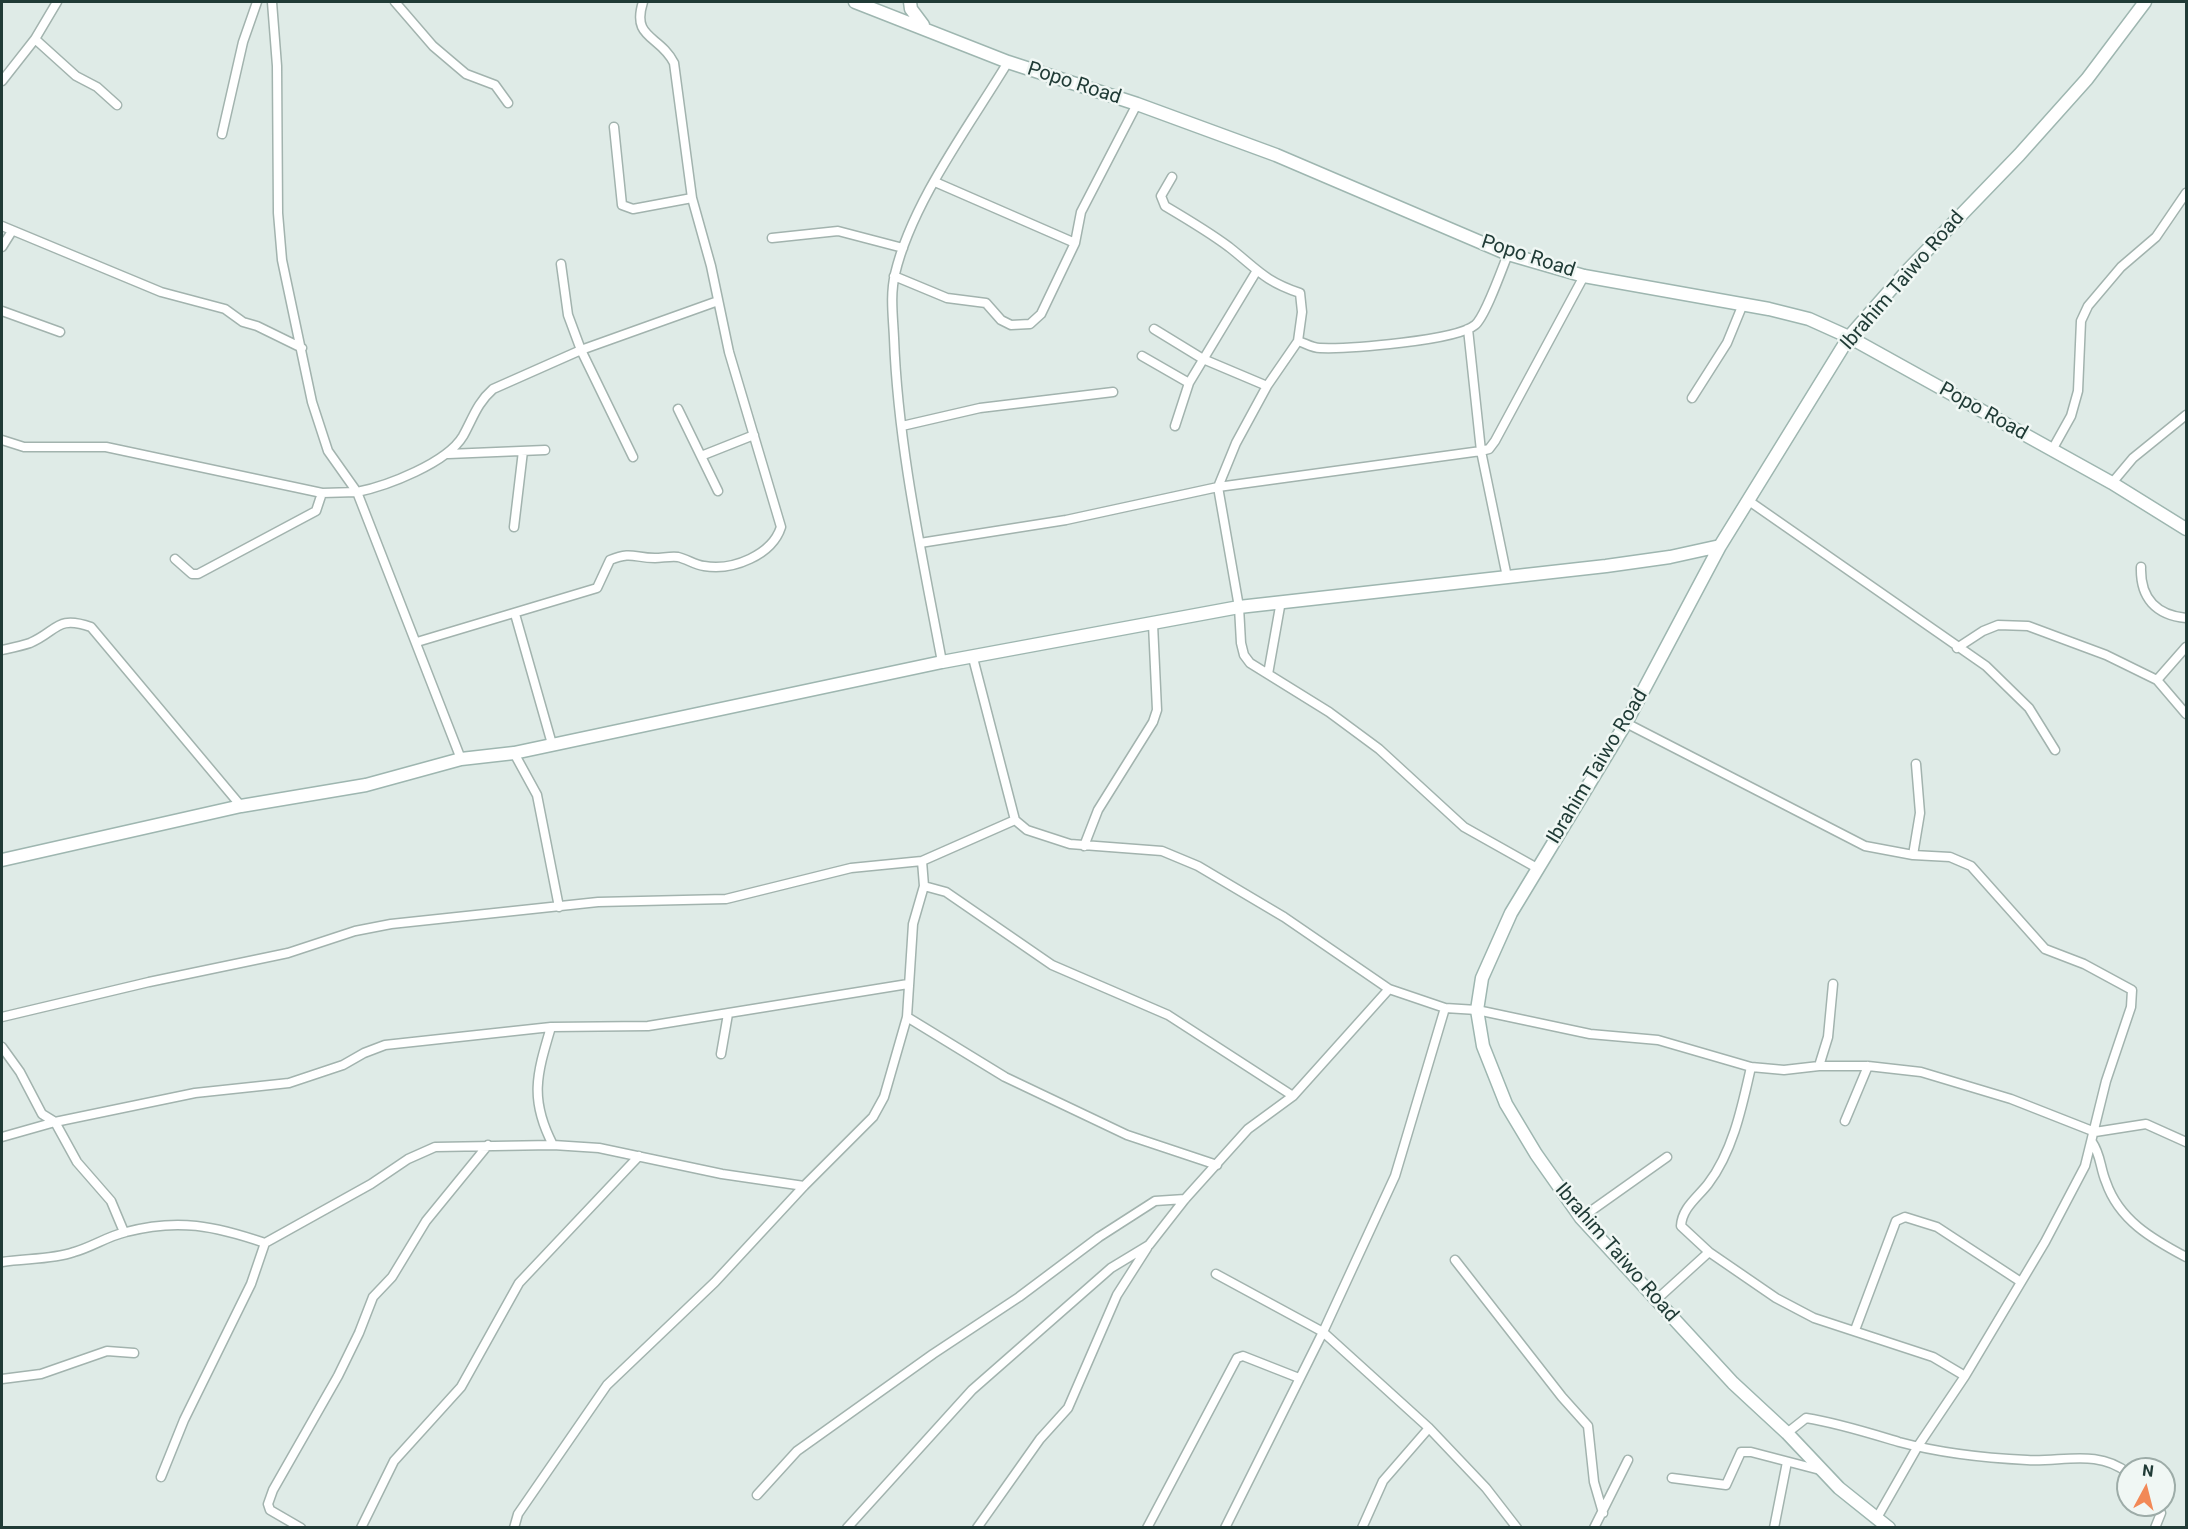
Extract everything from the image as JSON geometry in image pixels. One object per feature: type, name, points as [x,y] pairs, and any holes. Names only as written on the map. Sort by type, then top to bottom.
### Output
[{"type":"main road","name":"Popo Road","points":[[855,2],[924,26],[1008,62],[1137,104],[1276,155],[1508,254],[1584,276],[1743,304],[1809,319],[1849,337],[2112,483],[2187,529]]},
{"type":"main road","points":[[877,9],[890,2]]},
{"type":"main road","points":[[910,2],[911,9],[924,26]]},
{"type":"main road","name":"Ibrahim Taiwo Road","points":[[1889,1527],[1878,1516],[1839,1488],[1787,1433],[1733,1383],[1655,1301],[1581,1218],[1536,1154],[1506,1104],[1483,1046],[1477,1010],[1482,978],[1537,868],[1626,723],[1720,546],[1849,337],[1907,271],[2019,155],[2087,79],[2145,2]]},
{"type":"main road","points":[[2,860],[242,806],[366,785],[461,759],[514,753],[942,662],[1281,601],[1670,557],[1720,546]]},
{"type":"street","points":[[2,81],[35,39],[57,2]]},
{"type":"street","points":[[222,134],[243,42],[256,2]]},
{"type":"street","points":[[272,2],[277,66],[278,213],[282,260],[312,402],[328,451],[357,492],[461,759]]},
{"type":"street","points":[[395,2],[433,46],[466,74],[495,85],[508,103]]},
{"type":"street","points":[[417,642],[597,588],[610,560],[633,553],[651,558],[678,557],[704,566],[723,566],[743,561],[770,546],[781,527],[729,352],[692,198],[674,63],[668,51],[643,32],[639,22],[644,2]]},
{"type":"street","points":[[35,39],[76,76],[97,87],[117,105]]},
{"type":"street","points":[[942,662],[920,543],[902,426],[891,308],[894,276],[922,203],[1008,62]]},
{"type":"street","points":[[894,276],[947,298],[986,303],[1001,320],[1011,325],[1030,324],[1041,314],[1075,243],[1081,212],[1137,104]]},
{"type":"street","points":[[614,127],[622,205],[633,209],[692,198]]},
{"type":"street","points":[[1172,177],[1161,196],[1165,206],[1225,244],[1256,272],[1281,287],[1300,293],[1302,312],[1298,341],[1267,386],[1236,443],[1218,488],[1239,608],[1244,655],[1250,663],[1329,712],[1379,749],[1464,827],[1537,868]]},
{"type":"street","points":[[935,182],[1075,243]]},
{"type":"street","points":[[2052,450],[2071,416],[2078,391],[2081,321],[2088,306],[2121,267],[2156,237],[2187,193]]},
{"type":"street","points":[[2,226],[160,292],[225,309],[243,322],[257,326],[302,348]]},
{"type":"street","points":[[2,247],[12,231]]},
{"type":"street","points":[[772,237],[838,231],[903,248]]},
{"type":"street","points":[[1298,341],[1317,348],[1346,348],[1446,336],[1468,329],[1478,322],[1508,254]]},
{"type":"street","points":[[561,264],[568,315],[581,350],[633,457]]},
{"type":"street","points":[[1175,426],[1189,383],[1256,272]]},
{"type":"street","points":[[920,543],[1066,520],[1218,488],[1489,449],[1584,276]]},
{"type":"street","points":[[448,454],[463,436],[481,400],[493,389],[581,350],[718,301]]},
{"type":"street","points":[[1692,398],[1727,343],[1743,304]]},
{"type":"street","points":[[2,311],[60,332]]},
{"type":"street","points":[[1154,329],[1203,359],[1267,386]]},
{"type":"street","points":[[1468,329],[1481,451],[1507,576]]},
{"type":"street","points":[[1142,356],[1189,383]]},
{"type":"street","points":[[902,426],[980,408],[1113,392]]},
{"type":"street","points":[[678,409],[718,491]]},
{"type":"street","points":[[2112,483],[2133,458],[2187,415]]},
{"type":"street","points":[[701,456],[754,435]]},
{"type":"street","points":[[2,440],[24,447],[106,447],[322,493],[357,492],[378,488],[448,454],[545,450]]},
{"type":"street","points":[[514,526],[523,451]]},
{"type":"street","points":[[175,559],[192,574],[198,574],[316,511],[322,493]]},
{"type":"street","points":[[1749,501],[1986,666],[2030,708],[2055,750]]},
{"type":"street","points":[[2140,567],[2140,578],[2149,604],[2158,611],[2187,618]]},
{"type":"street","points":[[1268,674],[1281,601]]},
{"type":"street","points":[[515,614],[552,744]]},
{"type":"street","points":[[2,650],[30,643],[62,623],[74,621],[91,627],[242,806]]},
{"type":"street","points":[[1084,846],[1098,810],[1153,722],[1157,710],[1153,624]]},
{"type":"street","points":[[1957,648],[1983,631],[1998,625],[2028,626],[2106,655],[2157,680],[2187,714]]},
{"type":"street","points":[[2157,680],[2187,647]]},
{"type":"street","points":[[973,658],[1015,820],[1027,830],[1048,839],[1084,846],[1162,851],[1198,866],[1284,917],[1389,989],[1445,1008],[1477,1010],[1590,1034],[1658,1040],[1751,1067],[1784,1070],[1819,1066],[1868,1066],[1921,1072],[2011,1099],[2095,1132],[2146,1124],[2187,1142]]},
{"type":"street","points":[[1626,723],[1865,846],[1913,855],[1950,857],[1971,866],[2045,949],[2084,964],[2132,990],[2131,1007],[2106,1081],[2085,1166],[2021,1282],[1965,1376],[1918,1446],[1878,1516]]},
{"type":"street","points":[[514,753],[537,795],[559,907]]},
{"type":"street","points":[[1913,855],[1920,813],[1916,764]]},
{"type":"street","points":[[2,1017],[149,981],[288,953],[355,931],[391,924],[598,902],[726,899],[851,868],[922,861],[1015,820]]},
{"type":"street","points":[[514,1527],[518,1514],[608,1385],[715,1282],[804,1186],[873,1118],[884,1097],[907,1017],[913,924],[924,885],[922,861]]},
{"type":"street","points":[[924,885],[946,892],[1052,965],[1167,1015],[1293,1096]]},
{"type":"street","points":[[2,1137],[55,1122],[195,1093],[289,1083],[343,1065],[364,1053],[385,1045],[551,1027],[648,1026],[908,984]]},
{"type":"street","points":[[1819,1066],[1828,1037],[1833,984]]},
{"type":"street","points":[[977,1527],[1040,1439],[1068,1408],[1117,1295],[1149,1245],[1185,1199],[1248,1130],[1293,1096],[1389,989]]},
{"type":"street","points":[[1225,1527],[1323,1332],[1395,1176],[1445,1008]]},
{"type":"street","points":[[721,1054],[728,1014]]},
{"type":"street","points":[[907,1017],[1005,1077],[1127,1135],[1217,1165]]},
{"type":"street","points":[[551,1027],[536,1075],[536,1098],[543,1125],[553,1145]]},
{"type":"street","points":[[2,1047],[20,1072],[42,1114],[55,1122],[77,1162],[111,1201],[124,1232]]},
{"type":"street","points":[[1845,1121],[1868,1066]]},
{"type":"street","points":[[1751,1067],[1739,1120],[1725,1154],[1709,1183],[1682,1219],[1681,1226],[1709,1252],[1776,1298],[1814,1318],[1933,1357],[1965,1376]]},
{"type":"street","points":[[2092,1142],[2098,1151],[2105,1181],[2121,1210],[2145,1233],[2187,1257]]},
{"type":"street","points":[[301,1527],[270,1510],[268,1504],[273,1490],[338,1376],[373,1298],[392,1277],[426,1221],[488,1145]]},
{"type":"street","points":[[161,1477],[184,1420],[251,1284],[265,1243],[408,1160],[435,1148],[553,1145],[599,1148],[722,1174],[804,1186]]},
{"type":"street","points":[[361,1527],[394,1461],[461,1387],[519,1283],[639,1156]]},
{"type":"street","points":[[1581,1218],[1667,1157]]},
{"type":"street","points":[[757,1495],[797,1451],[933,1354],[1019,1297],[1099,1237],[1155,1201],[1185,1199]]},
{"type":"street","points":[[1855,1330],[1896,1221],[1905,1217],[1937,1227],[2021,1282]]},
{"type":"street","points":[[2,1262],[75,1252],[124,1232],[164,1225],[197,1224],[223,1229],[265,1243]]},
{"type":"street","points":[[847,1527],[854,1524],[972,1390],[1111,1268],[1149,1245]]},
{"type":"street","points":[[1655,1301],[1709,1252]]},
{"type":"street","points":[[1455,1260],[1562,1397],[1588,1426],[1594,1482],[1603,1513]]},
{"type":"street","points":[[1216,1274],[1323,1332],[1429,1428],[1486,1488],[1517,1527]]},
{"type":"street","points":[[2,1379],[41,1374],[107,1351],[134,1353]]},
{"type":"street","points":[[1147,1527],[1237,1358],[1243,1356],[1299,1378]]},
{"type":"street","points":[[1787,1433],[1806,1418],[1881,1434],[1918,1446],[2002,1459],[2045,1461],[2096,1457],[2116,1464]]},
{"type":"street","points":[[1362,1527],[1383,1481],[1429,1428]]},
{"type":"street","points":[[1672,1478],[1726,1485],[1738,1454],[1741,1452],[1751,1452],[1820,1470]]},
{"type":"street","points":[[1594,1527],[1628,1461]]},
{"type":"street","points":[[1773,1527],[1786,1462]]}]
